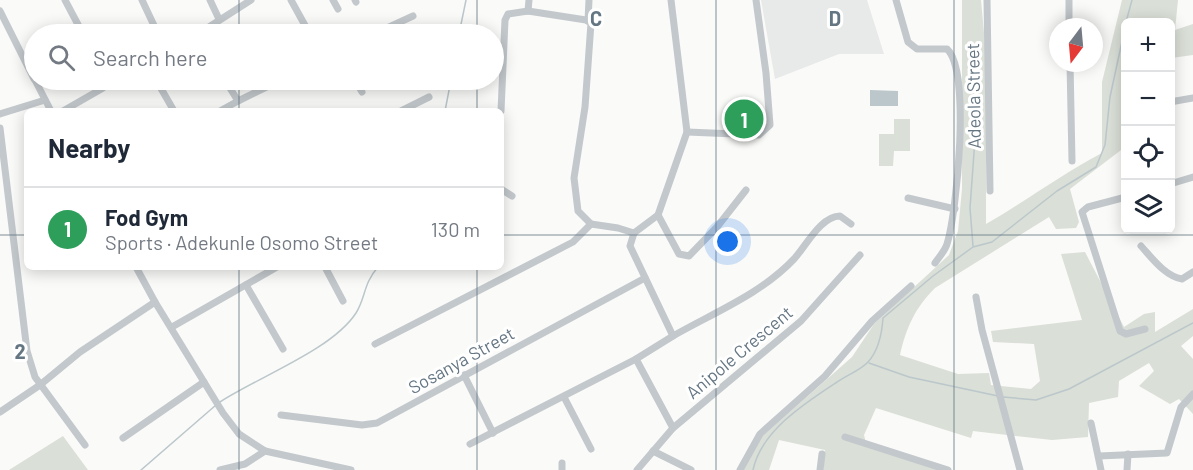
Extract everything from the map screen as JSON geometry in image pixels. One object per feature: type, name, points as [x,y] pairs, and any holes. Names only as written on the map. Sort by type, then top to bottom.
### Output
[{"type":"street","points":[[65,0],[78,24]]},
{"type":"street","points":[[142,0],[153,24]]},
{"type":"street","points":[[210,0],[219,19]]},
{"type":"street","points":[[212,24],[251,0]]},
{"type":"street","points":[[291,0],[304,24]]},
{"type":"street","points":[[333,0],[338,9]]},
{"type":"street","points":[[528,11],[529,0]]},
{"type":"street","points":[[589,0],[588,21],[591,23],[591,30],[585,107],[573,178],[578,211],[591,224],[634,233]]},
{"type":"street","points":[[671,0],[687,132],[657,215],[634,233],[630,246],[674,336]]},
{"type":"street","points":[[687,132],[759,135],[770,125],[766,73],[756,0]]},
{"type":"street","points":[[897,0],[908,42],[916,49],[947,49],[953,58],[960,109],[955,209],[947,247],[935,263]]},
{"type":"street","name":"Adeola Street","points":[[987,0],[990,191]]},
{"type":"street","points":[[1069,0],[1069,18]]},
{"type":"street","points":[[0,11],[24,58]]},
{"type":"street","points":[[504,43],[505,20],[508,14],[514,12],[528,11],[588,21]]},
{"type":"street","points":[[396,24],[413,16]]},
{"type":"street","points":[[1070,72],[1072,162]]},
{"type":"street","points":[[40,90],[49,108]]},
{"type":"street","points":[[68,108],[100,90]]},
{"type":"street","points":[[162,90],[172,108]]},
{"type":"street","points":[[231,90],[238,101]]},
{"type":"street","points":[[225,108],[261,90]]},
{"type":"street","points":[[501,108],[502,90]]},
{"type":"street","points":[[407,108],[429,97]]},
{"type":"street","points":[[1175,101],[1193,98]]},
{"type":"street","points":[[0,114],[45,100]]},
{"type":"street","points":[[0,128],[27,351],[34,377],[85,445]]},
{"type":"street","points":[[1175,182],[1193,177]]},
{"type":"street","points":[[657,215],[679,254],[689,256],[717,227],[746,190]]},
{"type":"street","points":[[504,191],[512,196]]},
{"type":"street","points":[[908,198],[955,209]]},
{"type":"street","points":[[1121,198],[1088,207],[1082,212],[1120,331],[1126,334],[1145,329]]},
{"type":"street","points":[[470,444],[636,359],[764,288],[794,260],[829,218],[840,216],[851,224]]},
{"type":"street","points":[[375,344],[573,242],[591,224]]},
{"type":"street","points":[[1141,246],[1158,265],[1175,277],[1182,279],[1193,272]]},
{"type":"street","name":"Anipole Crescent","points":[[637,470],[674,428],[801,321],[860,255]]},
{"type":"street","points":[[138,270],[155,302],[239,434],[265,451],[351,470]]},
{"type":"street","points":[[172,327],[272,270]]},
{"type":"street","points":[[327,270],[344,301]]},
{"type":"street","name":"Sosanya Street","points":[[281,415],[362,425],[377,423],[645,278]]},
{"type":"street","points":[[246,285],[283,349]]},
{"type":"street","points":[[740,470],[760,434],[825,376],[872,321],[911,286]]},
{"type":"street","points":[[976,297],[982,330],[1020,470]]},
{"type":"street","points":[[0,412],[40,385],[80,352],[155,302]]},
{"type":"street","points":[[636,359],[674,428]]},
{"type":"street","points":[[464,375],[494,433]]},
{"type":"street","points":[[123,438],[206,384]]},
{"type":"street","points":[[1099,456],[1167,453],[1181,406],[1193,394]]},
{"type":"street","points":[[564,397],[591,449]]},
{"type":"street","points":[[1091,423],[1101,470]]},
{"type":"street","points":[[845,437],[948,470]]},
{"type":"street","points":[[220,470],[245,464],[265,451]]},
{"type":"street","points":[[653,451],[691,470]]},
{"type":"street","points":[[820,470],[822,454]]},
{"type":"street","points":[[1127,470],[1128,454]]},
{"type":"shaded area","points":[[761,0],[867,0],[884,54],[839,54],[775,79]]},
{"type":"shaded area","points":[[962,0],[981,0],[986,55],[986,224],[1102,153],[1102,82],[1122,0],[1178,0],[1175,30],[1175,18],[1121,18],[1121,150],[1070,189],[1079,222],[1076,228],[1056,229],[1049,217],[935,288],[912,319],[900,355],[958,374],[989,373],[991,385],[1031,389],[1040,381],[1034,344],[993,342],[991,331],[1082,320],[1061,254],[1085,252],[1124,327],[1144,314],[1155,312],[1155,332],[1193,309],[1193,336],[1181,346],[1193,359],[1193,414],[1179,399],[1170,404],[1139,386],[1154,371],[1149,363],[1119,381],[1118,397],[1089,403],[1088,437],[1052,440],[973,431],[971,438],[876,408],[864,435],[867,447],[942,470],[823,470],[825,450],[779,440],[769,470],[743,470],[758,440],[852,357],[874,324],[949,255],[958,231],[962,189]]},
{"type":"shaded area","points":[[1193,24],[1193,55],[1175,57],[1175,30]]},
{"type":"shaded area","points":[[870,90],[898,91],[898,106],[870,106]]},
{"type":"shaded area","points":[[894,119],[910,119],[910,151],[894,151],[893,166],[879,166],[879,134],[894,134]]},
{"type":"shaded area","points":[[63,436],[88,470],[9,470]]},
{"type":"waterway","points":[[461,24],[466,0]]},
{"type":"waterway","points":[[1127,18],[1132,0]]},
{"type":"waterway","points":[[753,470],[765,443],[786,419],[868,362],[879,341],[883,318],[933,276],[973,247],[992,242],[1057,191],[1096,167],[1105,145],[1110,97],[1121,46]]},
{"type":"waterway","points":[[446,108],[449,90]]},
{"type":"waterway","points":[[973,246],[970,208],[975,139]]},
{"type":"waterway","points":[[220,402],[330,339],[356,313],[376,270]]},
{"type":"waterway","points":[[1003,397],[1036,400],[1069,389],[1193,323]]},
{"type":"waterway","points":[[869,363],[909,377],[998,396]]},
{"type":"waterway","points":[[141,470],[216,405]]},
{"type":"place","name":"Fod Gym","points":[[744,119]]}]
